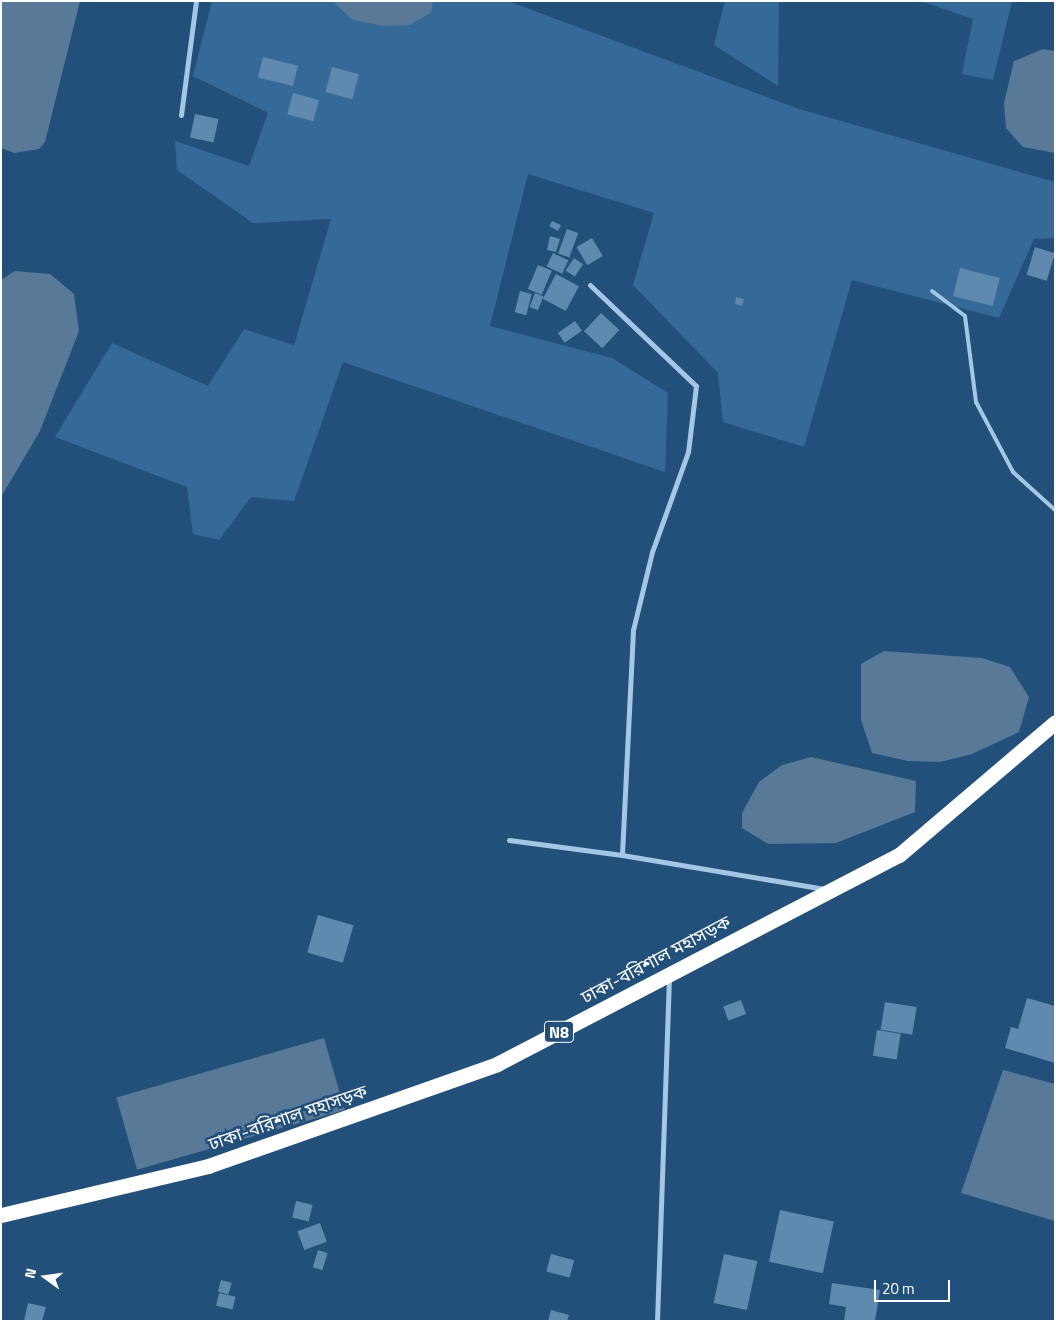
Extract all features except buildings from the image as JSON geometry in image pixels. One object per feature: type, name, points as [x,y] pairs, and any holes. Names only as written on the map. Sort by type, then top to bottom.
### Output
[{"type":"highway","name":"ঢাকা-বরিশাল মহাসড়ক","points":[[1,1214],[208,1166],[496,1064],[899,855],[1055,722]]},
{"type":"street","points":[[181,115],[196,1]]},
{"type":"street","points":[[590,285],[696,386],[688,452],[652,552],[633,630],[622,855]]},
{"type":"street","points":[[509,840],[622,855],[832,890],[841,884]]},
{"type":"street","points":[[657,1321],[669,974]]},
{"type":"lane","points":[[932,291],[965,316],[976,402],[1013,472],[1055,510]]},
{"type":"shaded area","points":[[2,1],[80,1],[45,142],[39,149],[14,153],[1,148]]},
{"type":"shaded area","points":[[212,1],[507,1],[799,109],[1055,182],[1055,238],[1034,239],[999,318],[852,280],[804,447],[723,422],[718,373],[633,285],[654,213],[528,174],[490,326],[612,358],[668,393],[665,472],[343,362],[294,501],[251,497],[219,540],[193,534],[187,487],[55,437],[112,343],[208,386],[244,329],[294,345],[331,219],[253,223],[177,170],[175,141],[249,166],[268,113],[193,76]]},
{"type":"shaded area","points":[[332,1],[433,1],[431,13],[409,25],[384,26],[353,20]]},
{"type":"shaded area","points":[[725,1],[779,1],[778,86],[714,45]]},
{"type":"shaded area","points":[[920,1],[1012,1],[993,80],[962,74],[973,19]]},
{"type":"shaded area","points":[[1043,49],[1055,51],[1055,153],[1023,147],[1006,128],[1004,103],[1014,61]]},
{"type":"shaded area","points":[[15,271],[50,274],[74,294],[79,331],[40,431],[1,497],[1,280]]},
{"type":"shaded area","points":[[884,651],[982,658],[1010,667],[1029,697],[1019,732],[972,754],[940,762],[908,761],[872,753],[861,720],[861,664]]},
{"type":"shaded area","points":[[811,757],[916,781],[915,812],[836,843],[768,844],[742,828],[742,813],[759,782],[782,765]]},
{"type":"shaded area","points":[[324,1038],[345,1110],[137,1170],[116,1098]]},
{"type":"shaded area","points":[[1003,1070],[1055,1084],[1055,1221],[961,1193]]}]
